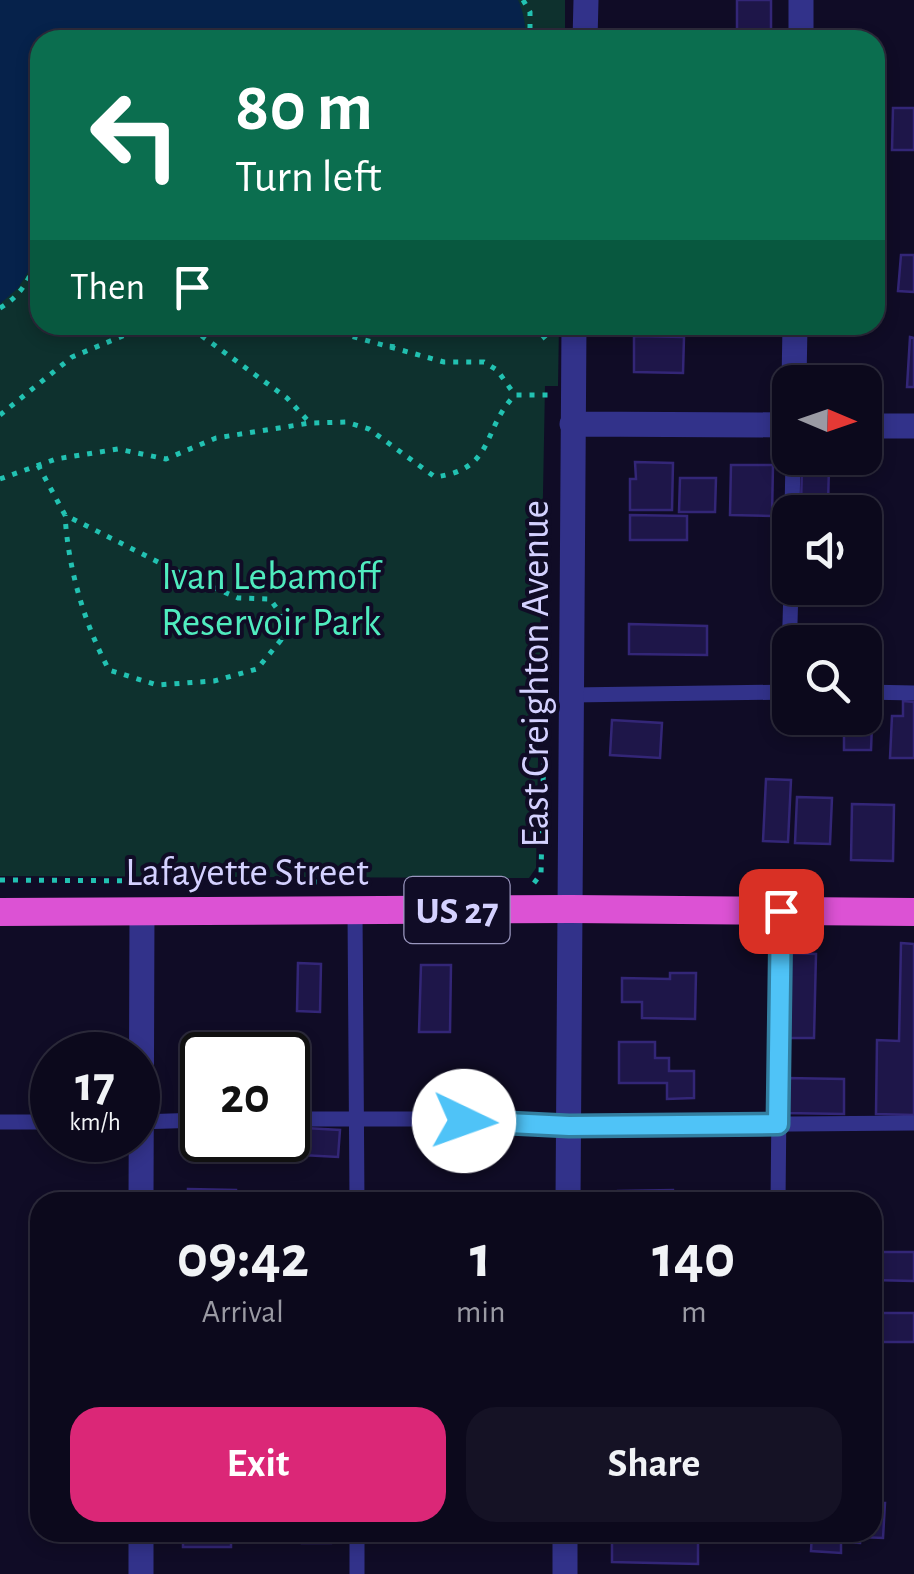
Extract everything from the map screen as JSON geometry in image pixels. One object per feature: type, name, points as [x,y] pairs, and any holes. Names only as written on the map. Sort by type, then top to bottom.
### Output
[{"type":"highway","name":"Lafayette Street","points":[[0,912],[914,912]]},
{"type":"street","points":[[585,30],[586,0]]},
{"type":"street","points":[[800,30],[801,0]]},
{"type":"street","name":"East Creighton Avenue","points":[[568,1192],[574,335]]},
{"type":"street","points":[[794,365],[795,335]]},
{"type":"street","points":[[572,424],[772,426]]},
{"type":"street","points":[[882,426],[914,426]]},
{"type":"street","points":[[140,1032],[142,912]]},
{"type":"street","points":[[140,1162],[141,1192]]},
{"type":"street","points":[[140,1574],[141,1542]]},
{"type":"street","points":[[565,1542],[565,1574]]},
{"type":"lane","points":[[572,695],[772,692]]},
{"type":"lane","points":[[882,692],[914,693]]},
{"type":"lane","points":[[356,911],[357,1192]]},
{"type":"lane","points":[[778,1192],[781,911]]},
{"type":"lane","points":[[310,1118],[569,1126],[914,1123]]},
{"type":"lane","points":[[0,1122],[30,1122]]},
{"type":"lane","points":[[357,1542],[357,1574]]},
{"type":"path","points":[[523,0],[530,12],[530,30]]},
{"type":"path","points":[[0,308],[21,291],[30,277]]},
{"type":"path","points":[[0,414],[72,357],[125,335]]},
{"type":"path","points":[[200,335],[288,398],[310,423]]},
{"type":"path","points":[[350,335],[444,362],[484,362],[496,370],[516,396]]},
{"type":"path","points":[[392,349],[393,335]]},
{"type":"path","points":[[0,478],[56,459],[118,450],[166,459],[216,438],[310,423],[346,422],[370,429],[434,477],[473,464],[488,446],[499,412],[516,396],[571,396]]},
{"type":"path","points":[[38,465],[65,515],[66,544],[90,635],[109,670],[157,685],[214,681],[256,670],[281,640],[280,614],[270,599],[238,598],[65,515]]},
{"type":"path","points":[[534,883],[541,874],[544,742]]},
{"type":"path","points":[[0,880],[335,882]]},
{"type":"green space","name":"Ivan Lebamoff Reservoir Park","points":[[0,0],[565,0],[565,30],[30,30],[30,335],[559,335],[558,386],[545,386],[536,868],[529,878],[0,876]]},
{"type":"water","points":[[0,0],[518,0],[524,30],[30,30],[30,265],[18,288],[0,304]]},
{"type":"building","points":[[737,0],[771,0],[771,30],[737,30]]},
{"type":"building","points":[[893,108],[914,108],[914,150],[892,150]]},
{"type":"building","points":[[901,255],[914,255],[914,292],[898,291]]},
{"type":"building","points":[[634,336],[684,337],[683,373],[634,372]]},
{"type":"building","points":[[910,337],[914,338],[914,387],[907,387]]},
{"type":"building","points":[[635,462],[673,463],[672,510],[630,510],[630,479],[636,479]]},
{"type":"building","points":[[731,465],[772,465],[772,516],[730,515]]},
{"type":"building","points":[[802,475],[829,475],[828,495],[801,495]]},
{"type":"building","points":[[680,478],[716,478],[715,512],[679,512]]},
{"type":"building","points":[[630,515],[687,516],[687,540],[630,540]]},
{"type":"building","points":[[629,624],[707,626],[707,655],[629,654]]},
{"type":"building","points":[[903,701],[914,702],[914,758],[890,758],[892,716],[903,716]]},
{"type":"building","points":[[612,720],[662,723],[660,758],[610,755]]},
{"type":"building","points":[[844,735],[872,735],[871,750],[844,750]]},
{"type":"building","points":[[766,779],[791,780],[788,842],[763,841]]},
{"type":"building","points":[[797,797],[832,798],[830,844],[795,843]]},
{"type":"building","points":[[852,804],[894,805],[893,861],[851,860]]},
{"type":"building","points":[[901,943],[914,944],[914,1115],[876,1114],[877,1040],[899,1041]]},
{"type":"building","points":[[788,953],[816,954],[814,1038],[786,1038]]},
{"type":"building","points":[[298,963],[321,964],[320,1012],[297,1011]]},
{"type":"building","points":[[421,965],[451,965],[450,1032],[419,1032]]},
{"type":"building","points":[[670,973],[696,973],[695,1019],[642,1018],[642,1002],[622,1002],[622,978],[670,979]]},
{"type":"building","points":[[619,1042],[655,1042],[655,1058],[669,1058],[669,1071],[694,1071],[694,1098],[667,1099],[667,1083],[619,1083]]},
{"type":"building","points":[[786,1078],[844,1079],[844,1114],[785,1113]]},
{"type":"building","points":[[310,1128],[340,1130],[338,1157],[310,1155]]},
{"type":"building","points":[[188,1189],[236,1190],[236,1192]]},
{"type":"building","points":[[673,1190],[673,1192],[618,1192]]},
{"type":"building","points":[[882,1252],[914,1252],[914,1281],[882,1280]]},
{"type":"building","points":[[882,1313],[914,1313],[914,1342],[882,1342]]},
{"type":"building","points":[[882,1503],[885,1503],[883,1538]]},
{"type":"building","points":[[183,1542],[231,1542],[231,1547],[183,1547]]},
{"type":"building","points":[[612,1542],[698,1542],[698,1564],[612,1562]]},
{"type":"building","points":[[811,1542],[841,1542],[841,1553],[811,1551]]},
{"type":"route","points":[[464,1121],[569,1126],[778,1124],[781,911]]}]
